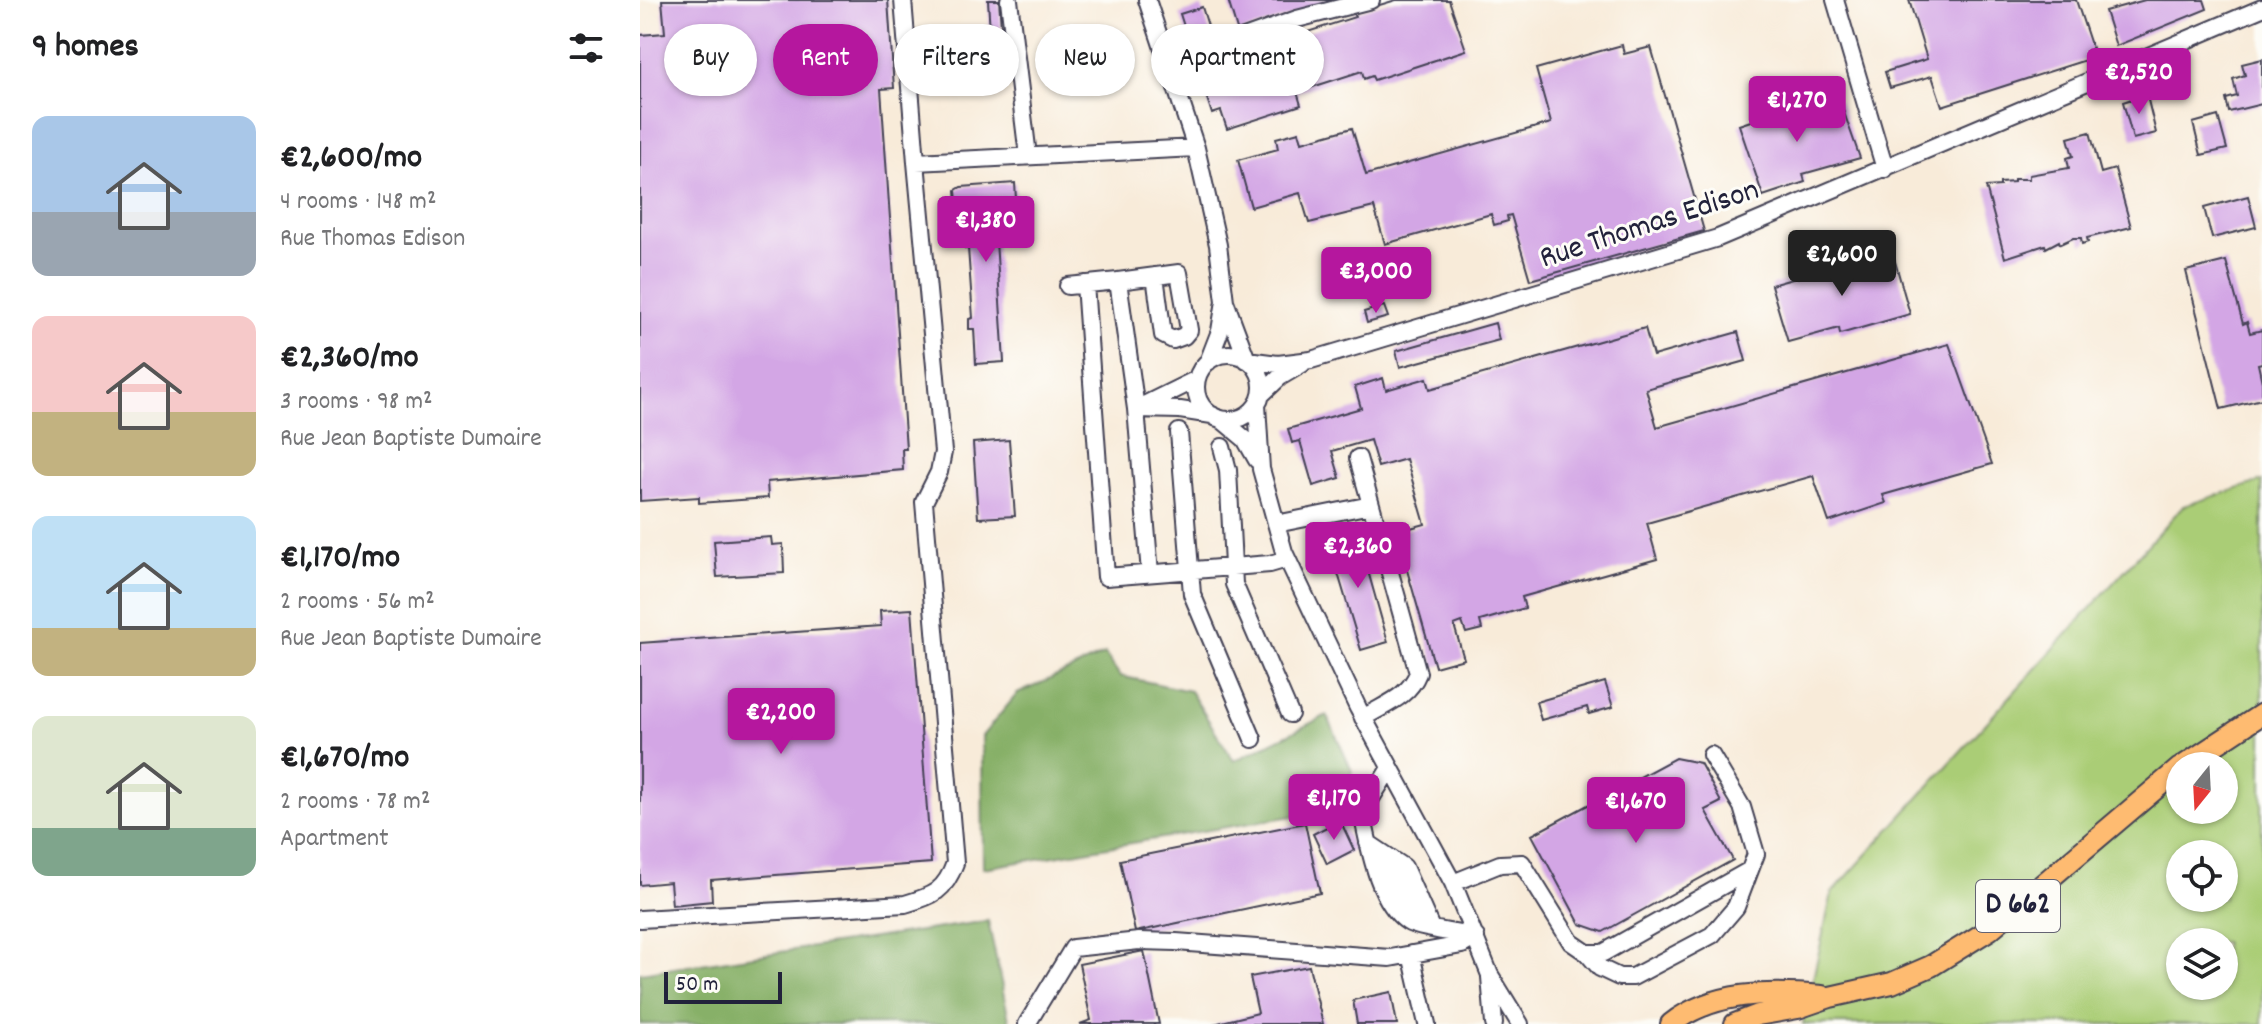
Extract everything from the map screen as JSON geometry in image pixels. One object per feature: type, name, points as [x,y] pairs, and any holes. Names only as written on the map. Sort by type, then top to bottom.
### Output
[{"type":"main road","name":"D 662","points":[[2205,752],[2262,714]]},
{"type":"main road","name":"D 662","points":[[1735,1024],[1758,1015],[1798,1008],[1830,997],[1892,983],[1960,950],[2020,905],[2166,781]]},
{"type":"main road","name":"D 662","points":[[1671,1024],[1693,1008],[1719,999],[1795,993],[1830,997]]},
{"type":"street","points":[[640,919],[905,904],[939,891],[949,881],[955,863],[924,502],[939,472],[943,452],[903,0]]},
{"type":"street","points":[[1009,0],[1028,156]]},
{"type":"street","points":[[1147,0],[1155,24]]},
{"type":"street","points":[[1283,24],[1371,0]]},
{"type":"street","points":[[1835,0],[1885,169]]},
{"type":"street","name":"Rue Thomas Edison","points":[[1247,360],[1278,364],[1311,360],[1718,238],[2262,8]]},
{"type":"street","points":[[1179,96],[1196,148],[1218,245],[1225,301],[1247,360],[1260,375],[1261,469]]},
{"type":"street","points":[[916,162],[1196,148]]},
{"type":"street","points":[[1155,276],[1076,285],[1106,577],[1270,564],[1287,559]]},
{"type":"street","points":[[1118,281],[1136,409],[1150,573]]},
{"type":"street","points":[[1136,409],[1197,379],[1208,362],[1220,331],[1225,301]]},
{"type":"street","points":[[1208,362],[1228,354],[1247,360]]},
{"type":"street","name":"Rue Thomas Edison","points":[[1259,400],[1280,377],[1311,360]]},
{"type":"street","points":[[1197,379],[1199,400],[1245,439],[1261,469],[1287,559],[1363,718],[1453,883],[1490,975],[1520,1024]]},
{"type":"street","points":[[1136,409],[1180,410],[1241,418],[1259,400]]},
{"type":"street","points":[[1179,432],[1192,594],[1253,739]]},
{"type":"street","points":[[1222,447],[1228,470],[1234,584],[1290,714]]},
{"type":"street","points":[[1358,458],[1418,673],[1412,687],[1401,697],[1363,718]]},
{"type":"street","points":[[1276,524],[1371,505]]},
{"type":"street","points":[[1453,883],[1500,864],[1522,863],[1571,942],[1587,953],[1600,968],[1619,977],[1633,977],[1712,935],[1736,907],[1756,854],[1742,807],[1711,755]]},
{"type":"street","points":[[1390,768],[1362,813],[1375,848],[1376,876],[1398,913],[1410,924],[1476,937]]},
{"type":"street","points":[[1375,848],[1404,867],[1425,927]]},
{"type":"street","points":[[1587,953],[1603,953],[1750,870]]},
{"type":"street","points":[[1027,1024],[1073,948],[1151,941],[1390,958],[1462,945],[1476,937]]},
{"type":"street","points":[[1411,954],[1427,1024]]},
{"type":"street","points":[[1490,975],[1494,1024]]},
{"type":"green space","points":[[2262,481],[2262,1024],[1803,1024],[1832,893],[2183,506]]},
{"type":"green space","points":[[1105,654],[1120,676],[1190,691],[1234,761],[1327,715],[1352,771],[1340,808],[983,868],[982,736],[1017,694]]},
{"type":"green space","points":[[988,921],[1010,1024],[640,1024],[640,973]]},
{"type":"building","points":[[662,0],[888,0],[894,88],[881,89],[906,449],[902,449],[903,470],[767,482],[768,498],[699,503],[699,497],[640,501],[640,35],[664,33],[664,96],[757,96],[757,24],[664,24]]},
{"type":"building","points":[[988,0],[999,0],[1001,24],[990,24]]},
{"type":"building","points":[[1228,0],[1341,0],[1266,24],[1235,24]]},
{"type":"building","points":[[1396,0],[1449,0],[1466,50],[1374,80],[1372,76],[1364,79],[1362,71],[1324,83],[1324,27],[1355,17],[1353,13]]},
{"type":"building","points":[[1909,0],[2076,0],[2095,57],[1942,106],[1932,76],[1890,88],[1885,72],[1927,59]]},
{"type":"building","points":[[2145,0],[2204,0],[2207,9],[2116,46],[2105,11]]},
{"type":"building","points":[[1202,7],[1207,24],[1183,24],[1180,14]]},
{"type":"building","points":[[1622,45],[1624,54],[1651,47],[1704,231],[1530,280],[1511,215],[1507,216],[1508,221],[1494,225],[1491,214],[1385,244],[1374,207],[1309,223],[1300,193],[1251,207],[1238,160],[1278,149],[1276,138],[1299,132],[1302,142],[1352,128],[1366,175],[1551,123],[1536,69]]},
{"type":"building","points":[[2262,59],[2262,104],[2229,112],[2226,99],[2237,96],[2233,79],[2245,75],[2242,64]]},
{"type":"building","points":[[2139,90],[2141,97],[2147,96],[2156,133],[2133,139],[2123,102],[2132,99],[2130,92]]},
{"type":"building","points":[[1206,96],[1298,96],[1301,105],[1227,129],[1221,111],[1212,114]]},
{"type":"building","points":[[1840,101],[1860,158],[1803,174],[1805,182],[1763,196],[1739,125],[1807,102],[1810,111]]},
{"type":"building","points":[[2218,116],[2227,149],[2201,155],[2193,123]]},
{"type":"building","points":[[2090,132],[2101,173],[2115,169],[2131,227],[2087,238],[2088,242],[2082,244],[2081,238],[2073,238],[2005,258],[1986,187],[2069,168],[2067,158],[2073,156],[2068,138]]},
{"type":"building","points":[[1015,183],[1016,199],[1023,198],[1023,209],[994,211],[1004,362],[976,364],[974,329],[969,329],[969,319],[973,318],[968,248],[965,249],[964,238],[968,238],[967,206],[957,202],[956,190]]},
{"type":"building","points":[[2248,196],[2256,227],[2212,238],[2204,208]]},
{"type":"building","points":[[1892,251],[1910,314],[1840,334],[1839,328],[1788,342],[1771,285]]},
{"type":"building","points":[[2226,261],[2243,324],[2247,322],[2250,333],[2262,330],[2262,363],[2258,364],[2262,399],[2221,409],[2186,271]]},
{"type":"building","points":[[1384,306],[1388,317],[1367,323],[1364,312]]},
{"type":"building","points":[[1495,323],[1499,340],[1400,367],[1396,351]]},
{"type":"building","points":[[1645,328],[1653,356],[1738,332],[1746,361],[1646,389],[1657,427],[1949,344],[1992,464],[1883,495],[1886,503],[1829,522],[1813,476],[1647,523],[1657,559],[1522,597],[1525,608],[1480,621],[1482,629],[1466,633],[1462,622],[1454,625],[1464,659],[1435,667],[1396,532],[1425,524],[1406,459],[1378,467],[1370,440],[1332,451],[1340,478],[1313,486],[1300,441],[1292,443],[1288,429],[1361,408],[1355,387],[1383,378],[1386,390],[1427,378],[1430,389]]},
{"type":"building","points":[[1009,440],[1015,516],[978,518],[973,443]]},
{"type":"building","points":[[1357,532],[1388,642],[1361,650],[1328,540]]},
{"type":"building","points":[[771,537],[772,545],[783,544],[784,573],[717,577],[714,541]]},
{"type":"building","points":[[912,609],[931,863],[711,880],[712,901],[672,905],[670,882],[640,885],[640,643],[881,626],[880,611]]},
{"type":"building","points":[[1605,682],[1613,707],[1589,714],[1587,707],[1541,720],[1536,702]]},
{"type":"building","points":[[1675,758],[1700,763],[1721,802],[1705,810],[1733,860],[1603,932],[1580,924],[1532,835]]},
{"type":"building","points":[[1340,820],[1354,850],[1327,864],[1313,834]]},
{"type":"building","points":[[1305,823],[1320,893],[1135,932],[1120,860]]},
{"type":"building","points":[[1144,951],[1159,1024],[1080,1024],[1091,1020],[1079,964]]},
{"type":"building","points":[[1309,966],[1323,1024],[1214,1024],[1258,1013],[1250,977]]},
{"type":"building","points":[[1391,992],[1397,1024],[1357,1024],[1353,1000]]}]
